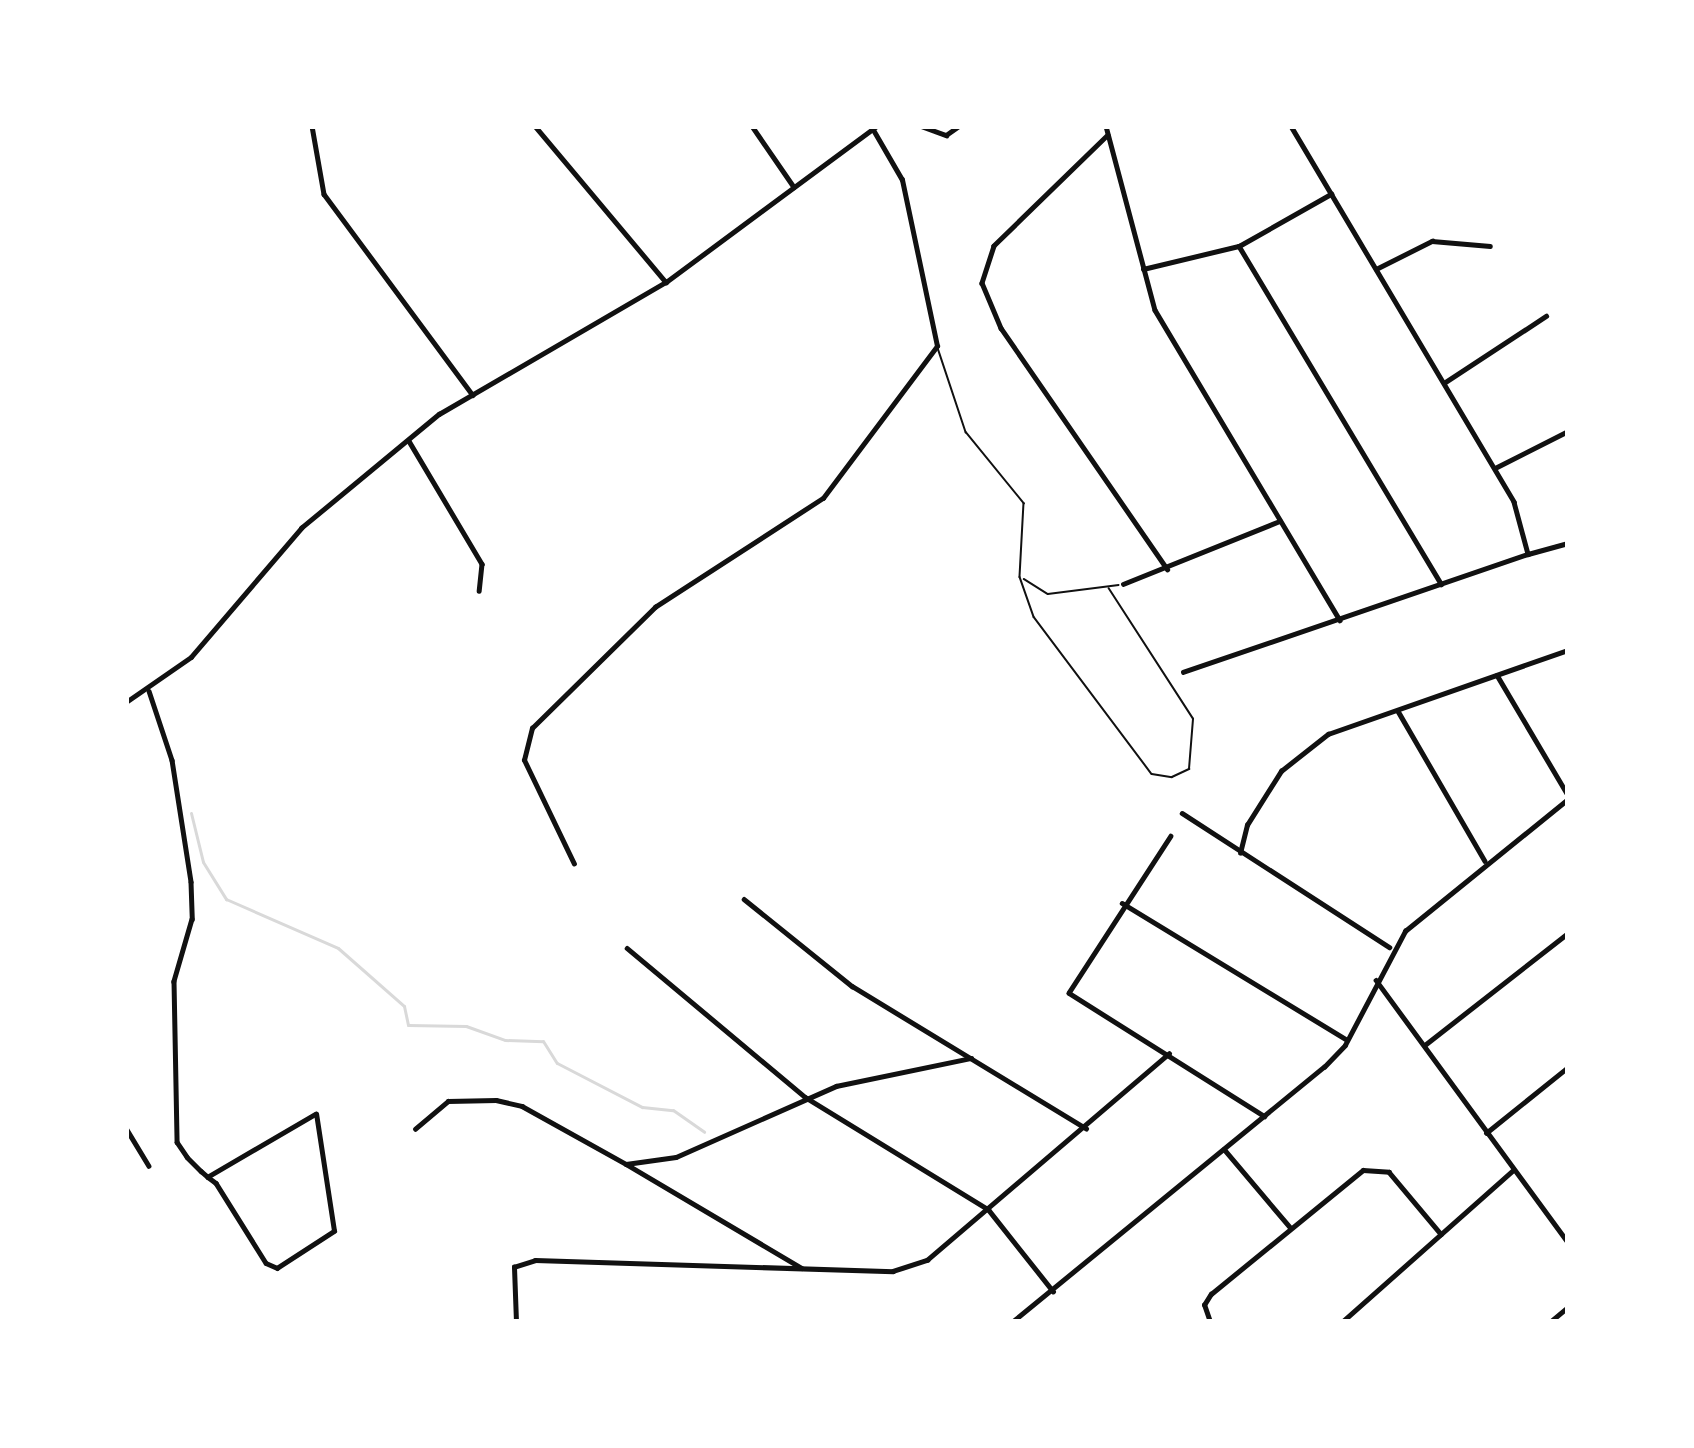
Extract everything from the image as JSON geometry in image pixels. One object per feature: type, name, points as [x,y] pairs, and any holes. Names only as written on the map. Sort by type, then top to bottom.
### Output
[{"type":"street","points":[[312,126],[325,194],[472,395]]},
{"type":"street","points":[[535,126],[666,282]]},
{"type":"street","points":[[752,126],[794,188]]},
{"type":"street","points":[[921,126],[946,135],[959,126]]},
{"type":"street","points":[[1106,126],[1140,269],[1155,310],[1340,620]]},
{"type":"street","points":[[1291,126],[1495,468],[1525,530],[1528,554]]},
{"type":"street","points":[[126,702],[149,691],[191,657],[301,528],[409,441],[472,395],[666,282],[874,128],[902,181],[937,346],[823,498],[655,607],[532,728],[524,760],[574,864]]},
{"type":"street","points":[[1108,135],[994,246],[982,283],[1001,328],[1167,569]]},
{"type":"street","points":[[1140,269],[1239,246],[1331,194]]},
{"type":"street","points":[[1376,269],[1432,241],[1490,246]]},
{"type":"street","points":[[1239,246],[1441,584]]},
{"type":"street","points":[[1444,383],[1546,316]]},
{"type":"street","points":[[1495,468],[1568,431]]},
{"type":"street","points":[[409,441],[482,564],[479,591]]},
{"type":"street","points":[[1123,584],[1280,521]]},
{"type":"street","points":[[1183,672],[1568,543]]},
{"type":"street","points":[[1240,854],[1262,798],[1304,750],[1568,650]]},
{"type":"street","points":[[1012,1322],[1264,1116],[1347,1040],[1390,948],[1568,797],[1497,675]]},
{"type":"street","points":[[149,691],[172,760],[191,882],[192,920],[175,981],[173,1114],[177,1142],[272,1265],[334,1231],[316,1114],[208,1177]]},
{"type":"street","points":[[1398,711],[1486,863]]},
{"type":"street","points":[[1182,813],[1390,948]]},
{"type":"street","points":[[1171,836],[1122,903],[1069,993],[1264,1116]]},
{"type":"street","points":[[744,899],[852,986],[1086,1128]]},
{"type":"street","points":[[1122,903],[1347,1040]]},
{"type":"street","points":[[1426,1045],[1568,933]]},
{"type":"street","points":[[627,948],[805,1097],[988,1209],[1053,1291]]},
{"type":"street","points":[[1376,980],[1568,1242]]},
{"type":"street","points":[[516,1322],[516,1266],[535,1260],[802,1269],[910,1266],[988,1209],[1169,1053]]},
{"type":"street","points":[[626,1164],[676,1157],[805,1097],[971,1058]]},
{"type":"street","points":[[1486,1133],[1568,1067]]},
{"type":"street","points":[[415,1129],[448,1100],[496,1100],[522,1106],[802,1269]]},
{"type":"street","points":[[126,1128],[149,1166]]},
{"type":"street","points":[[1224,1149],[1291,1229]]},
{"type":"street","points":[[1210,1322],[1205,1312],[1210,1294],[1370,1169],[1389,1172],[1441,1234]]},
{"type":"street","points":[[1342,1322],[1513,1170]]},
{"type":"street","points":[[1550,1322],[1568,1306]]},
{"type":"lane","points":[[937,346],[957,416],[1024,503],[1020,577],[1034,617],[1152,774],[1172,777],[1189,769],[1193,719],[1109,589]]},
{"type":"lane","points":[[1020,577],[1048,594],[1123,584]]},
{"type":"waterway","points":[[191,813],[203,862],[226,899],[338,948],[404,1006],[408,1025],[466,1026],[505,1040],[543,1041],[557,1063],[642,1107],[673,1110],[704,1132]]}]
